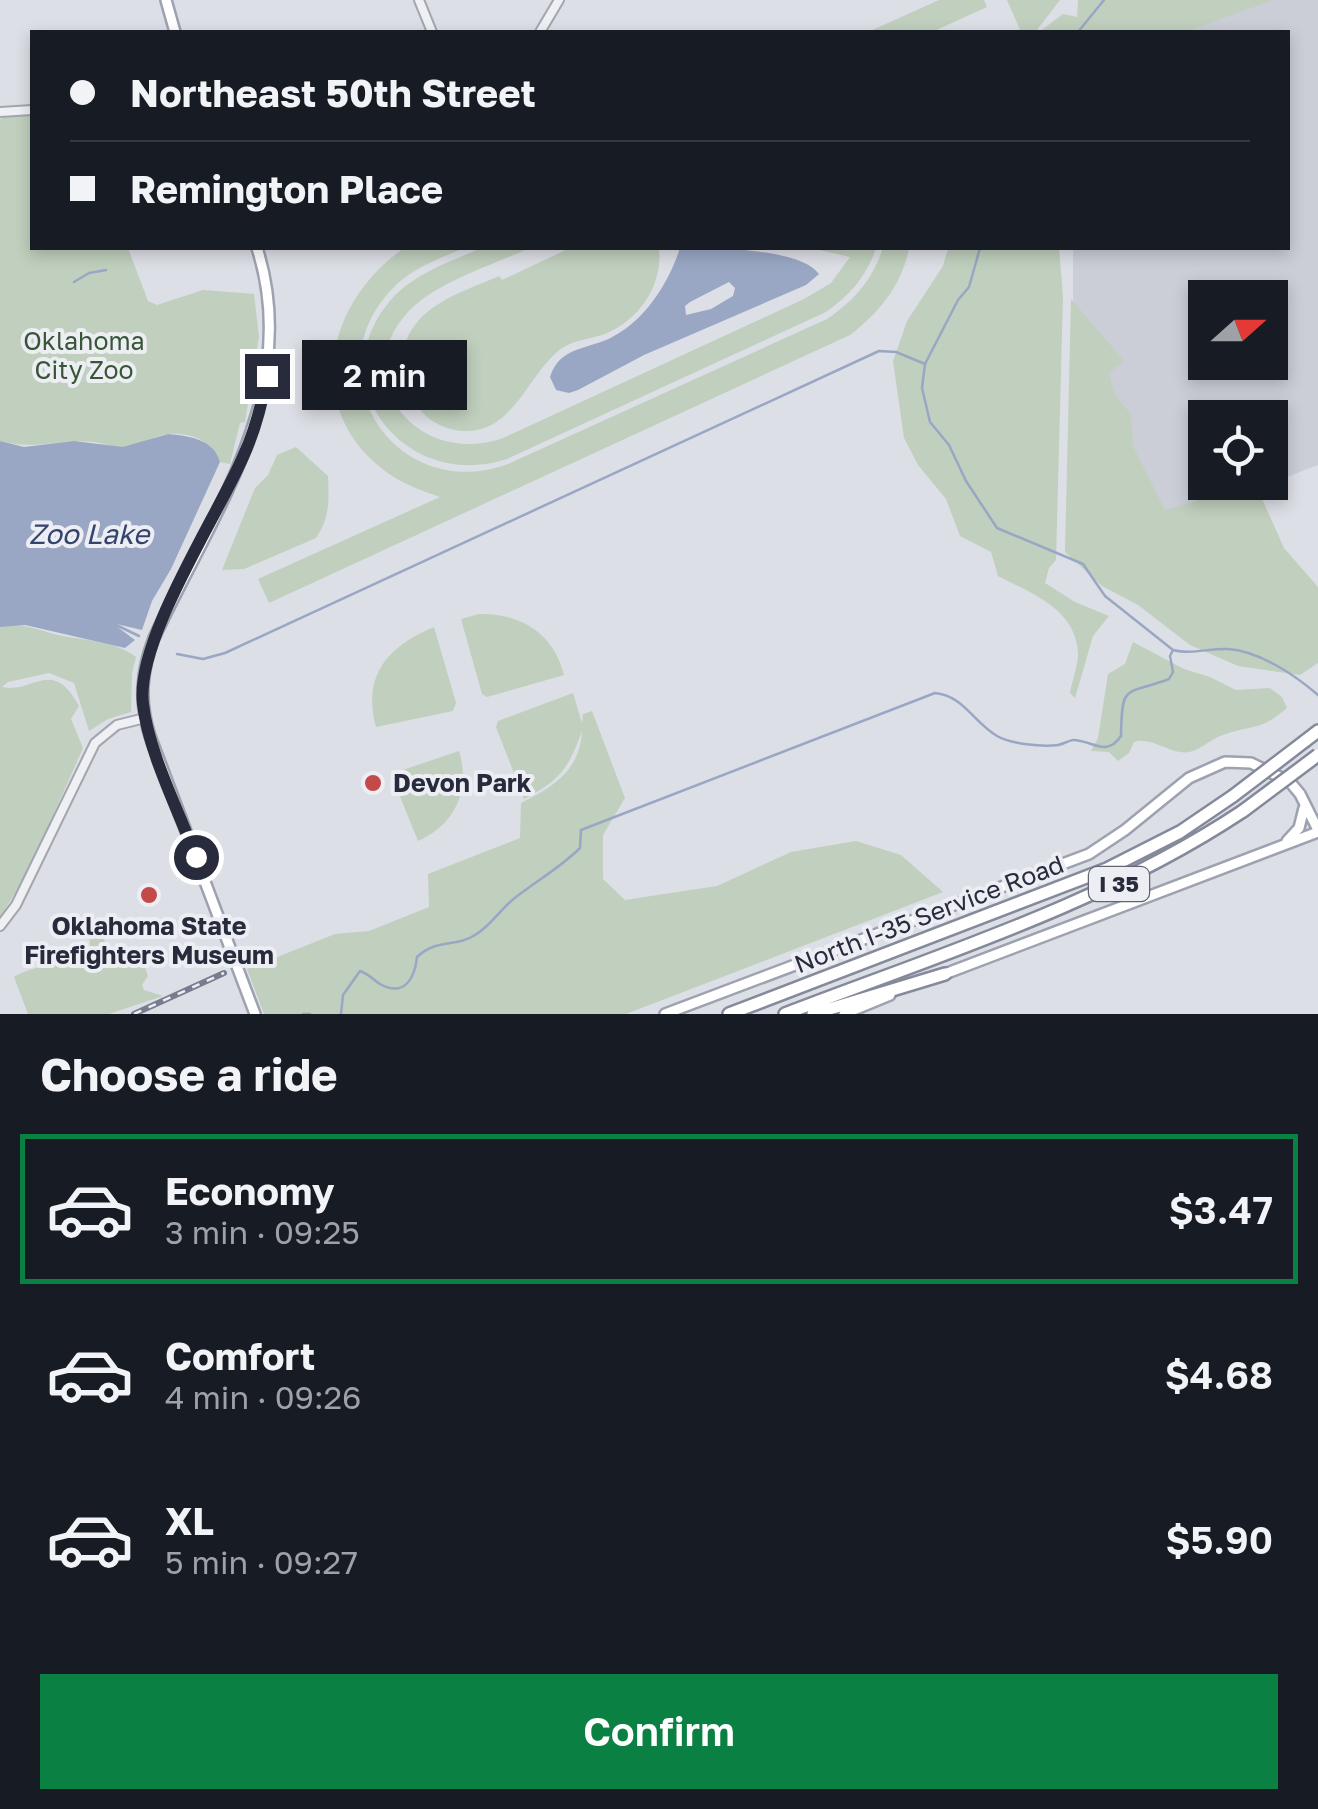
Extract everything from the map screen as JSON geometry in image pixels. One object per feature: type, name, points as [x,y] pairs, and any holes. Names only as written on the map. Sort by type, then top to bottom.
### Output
[{"type":"highway","name":"I 35","points":[[728,1014],[1107,869],[1169,838],[1233,796],[1318,731]]},
{"type":"highway","name":"I 35","points":[[785,1014],[1104,891],[1162,862],[1243,810],[1318,754]]},
{"type":"highway","points":[[814,1014],[944,974]]},
{"type":"main road","points":[[166,0],[174,30]]},
{"type":"main road","points":[[256,1014],[145,718],[143,676],[154,638],[242,460],[261,406],[270,328],[268,294],[257,250]]},
{"type":"main road","name":"North I-35 Service Road","points":[[665,1014],[1089,854],[1189,778],[1219,763],[1261,767],[1290,782],[1318,831]]},
{"type":"main road","points":[[1275,848],[1296,832],[1304,805]]},
{"type":"main road","points":[[844,1014],[1318,831]]},
{"type":"street","points":[[419,0],[431,30]]},
{"type":"street","points":[[541,30],[559,0]]},
{"type":"street","points":[[0,112],[30,110]]},
{"type":"street","points":[[0,926],[16,905],[95,743],[117,725],[145,718]]},
{"type":"shaded area","points":[[1208,0],[1318,0],[1318,465],[1288,477],[1288,400],[1188,400],[1188,500],[1227,500],[1102,548],[1073,451],[1073,250],[1290,250],[1290,30],[1111,30]]},
{"type":"green space","points":[[939,0],[984,0],[987,7],[936,30],[872,30]]},
{"type":"green space","points":[[1007,0],[1060,0],[1037,30],[1020,30]]},
{"type":"green space","points":[[1078,0],[1273,0],[1190,30],[1042,30],[1063,14],[1077,17]]},
{"type":"green space","name":"Oklahoma City Zoo","points":[[12,113],[30,116],[30,250],[129,250],[148,301],[157,305],[203,290],[254,294],[259,337],[245,422],[240,423],[230,464],[220,462],[213,449],[200,440],[177,434],[124,447],[81,441],[26,445],[0,441],[0,119]]},
{"type":"green space","points":[[402,250],[460,250],[396,285],[371,319],[360,355],[363,390],[376,422],[399,448],[430,466],[467,472],[508,464],[827,319],[861,288],[882,250],[909,250],[888,297],[850,335],[269,603],[258,579],[440,497],[397,479],[367,455],[346,426],[335,396],[333,364],[340,331],[354,301],[376,272]]},
{"type":"green space","points":[[477,250],[525,250],[433,292],[408,312],[391,338],[385,364],[388,389],[400,411],[419,429],[444,440],[472,444],[503,438],[804,299],[831,283],[850,257],[820,250],[875,250],[857,284],[826,312],[507,459],[470,465],[436,460],[407,446],[384,424],[369,397],[364,366],[370,334],[398,292],[432,270]]},
{"type":"green space","points":[[566,250],[659,250],[653,287],[630,318],[607,333],[557,352],[509,412],[497,421],[469,431],[449,429],[418,408],[408,392],[403,355],[408,337],[419,320],[436,306],[499,276],[502,280]]},
{"type":"green space","points":[[947,250],[1059,250],[1063,296],[1056,560],[1045,583],[1075,602],[1109,616],[1093,636],[1075,698],[1070,693],[1078,654],[1070,625],[1050,604],[998,576],[991,552],[960,536],[946,499],[918,465],[904,438],[893,361],[907,321],[943,266]]},
{"type":"green space","points":[[1071,299],[1124,361],[1109,373],[1114,393],[1131,415],[1133,446],[1165,510],[1198,500],[1263,500],[1284,548],[1318,587],[1318,663],[1300,675],[1238,666],[1190,645],[1138,605],[1102,586],[1065,552]]},
{"type":"green space","points":[[296,447],[328,476],[328,508],[321,531],[316,538],[244,569],[222,570],[255,488],[268,475],[277,455]]},
{"type":"green space","points":[[479,614],[508,617],[533,628],[552,648],[564,675],[487,697],[482,694],[461,619]]},
{"type":"green space","points":[[11,625],[109,644],[136,657],[131,712],[108,719],[89,731],[74,683],[49,673],[8,682],[2,687],[42,680],[60,683],[79,706],[71,719],[83,748],[27,874],[0,917],[0,627]]},
{"type":"green space","points":[[434,627],[456,703],[453,711],[376,727],[373,692],[382,665],[404,643]]},
{"type":"green space","points":[[1133,642],[1236,690],[1270,688],[1282,697],[1287,708],[1262,724],[1223,735],[1192,751],[1180,752],[1140,741],[1134,742],[1129,753],[1118,761],[1109,752],[1091,751],[1098,738],[1108,674],[1125,664]]},
{"type":"green space","points":[[573,693],[582,723],[583,714],[592,711],[625,798],[603,835],[603,879],[625,900],[717,886],[791,852],[856,841],[901,855],[943,892],[626,1014],[264,1014],[247,969],[335,934],[369,931],[429,907],[428,874],[520,838],[521,803],[563,776],[576,757],[582,731],[562,771],[524,799],[496,727],[498,721]]},
{"type":"green space","points":[[459,751],[463,779],[457,805],[442,826],[418,841],[391,774]]},
{"type":"green space","points":[[96,918],[111,953],[124,963],[145,967],[148,976],[142,985],[144,990],[163,996],[109,1014],[28,1014],[14,977],[90,949],[89,919]]},
{"type":"water","points":[[679,250],[776,254],[809,265],[819,274],[806,285],[644,355],[578,390],[556,390],[550,377],[561,359],[626,329],[663,286]],"holes":[[[729,282],[735,288],[733,296],[711,309],[686,315],[685,306],[690,302]]]},
{"type":"water","name":"Zoo Lake","points":[[168,434],[206,444],[220,462],[171,569],[152,601],[142,630],[112,623],[135,640],[125,648],[25,625],[0,627],[0,441],[24,447],[74,441],[123,447]]},
{"type":"waterway","points":[[1080,30],[1104,0]]},
{"type":"waterway","points":[[979,250],[969,287],[958,300],[925,364],[922,388],[930,422],[949,445],[966,481],[997,528],[1083,564],[1105,596],[1173,650],[1228,649],[1252,654],[1288,672],[1318,695]]},
{"type":"waterway","points":[[74,282],[89,273],[106,270]]},
{"type":"waterway","points":[[177,654],[203,659],[225,653],[879,351],[896,352],[925,364]]},
{"type":"waterway","points":[[112,623],[139,636]]},
{"type":"waterway","points":[[341,1014],[343,995],[360,971],[389,988],[402,987],[424,951],[475,935],[511,901],[573,855],[580,848],[581,830],[935,693],[954,699],[989,730],[1010,741],[1051,746],[1073,740],[1110,746],[1121,736],[1125,698],[1135,690],[1169,679],[1173,672],[1173,650]]},
{"type":"waterway","points":[[303,1014],[310,1014]]},
{"type":"railway","points":[[134,1014],[224,973]]},
{"type":"place","name":"Devon Park","points":[[373,783]]},
{"type":"place","name":"Oklahoma State Firefighters Museum","points":[[149,895]]},
{"type":"route","points":[[196,857],[147,725],[143,676],[154,638],[249,444],[267,376]]}]
